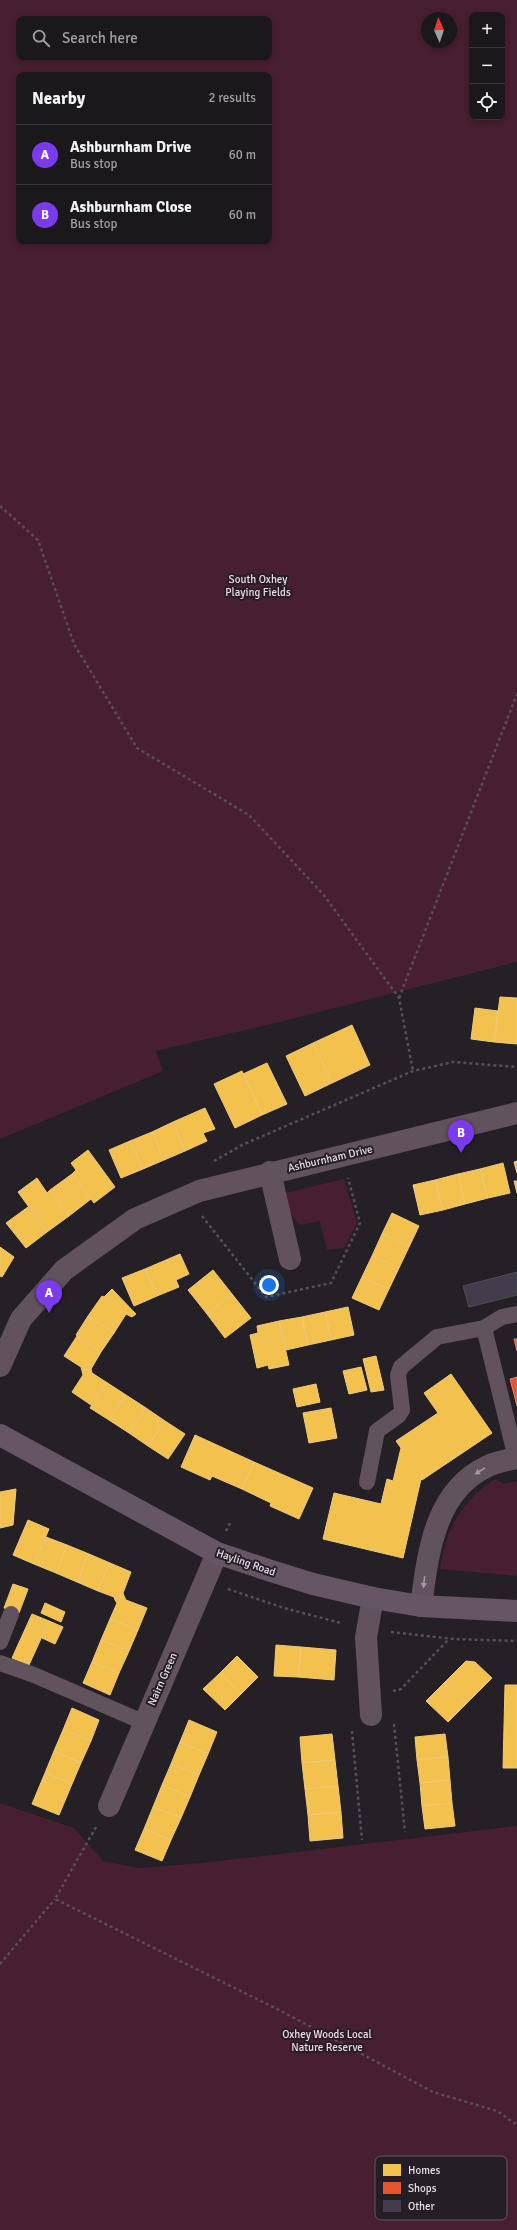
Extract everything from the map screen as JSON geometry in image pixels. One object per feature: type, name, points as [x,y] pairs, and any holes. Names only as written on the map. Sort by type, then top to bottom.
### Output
[{"type":"street","name":"Ashburnham Drive","points":[[0,1366],[21,1319],[71,1265],[135,1219],[167,1203],[199,1191],[270,1172],[517,1113]]},
{"type":"street","points":[[270,1172],[290,1259]]},
{"type":"street","name":"Hayling Road","points":[[0,1435],[216,1553],[313,1584],[373,1598],[421,1606],[517,1610]]},
{"type":"street","points":[[421,1606],[425,1572],[435,1529],[445,1505],[457,1488],[472,1476],[488,1466],[516,1458]]},
{"type":"street","name":"Nairn Green","points":[[109,1806],[142,1722],[216,1553]]},
{"type":"street","points":[[370,1715],[366,1637],[373,1598]]},
{"type":"lane","points":[[368,1482],[377,1431],[402,1410],[398,1374],[401,1366],[437,1337],[484,1328],[502,1318],[517,1314]]},
{"type":"lane","points":[[484,1328],[516,1458]]},
{"type":"lane","points":[[0,1642],[10,1614]]},
{"type":"lane","points":[[0,1663],[34,1675],[142,1722]]},
{"type":"path","points":[[0,506],[38,540],[74,644],[137,748],[249,815],[323,894],[398,998],[413,1071]]},
{"type":"path","points":[[398,998],[517,694]]},
{"type":"path","points":[[211,1162],[242,1146],[413,1071],[454,1062],[517,1067]]},
{"type":"path","points":[[205,1579],[284,1608],[341,1623]]},
{"type":"path","points":[[387,1632],[449,1639],[517,1641]]},
{"type":"path","points":[[391,1691],[401,1689],[449,1639]]},
{"type":"path","points":[[0,1964],[55,1899],[109,1806]]},
{"type":"path","points":[[55,1899],[283,2012],[433,2092],[497,2112],[517,2125]]},
{"type":"green space","name":"South Oxhey Playing Fields","points":[[0,0],[517,0],[517,962],[271,1024],[156,1051],[163,1071],[0,1139]]},
{"type":"green space","points":[[344,1179],[357,1223],[344,1248],[327,1250],[320,1221],[300,1225],[290,1210],[285,1193]]},
{"type":"green space","points":[[495,1479],[504,1484],[517,1481],[517,1576],[440,1569],[446,1541],[457,1518],[472,1497]]},
{"type":"green space","name":"Oxhey Woods Local Nature Reserve","points":[[0,1803],[74,1828],[103,1861],[139,1868],[202,1863],[517,1826],[517,2230],[0,2230]]},
{"type":"building: Homes","points":[[500,997],[517,998],[517,1044],[494,1042]]},
{"type":"building: Homes","points":[[475,1008],[498,1011],[494,1042],[471,1039]]},
{"type":"building: Homes","points":[[352,1025],[370,1065],[332,1083],[313,1043]]},
{"type":"building: Homes","points":[[313,1043],[332,1083],[305,1096],[286,1056]]},
{"type":"building: Homes","points":[[267,1063],[287,1104],[262,1115],[243,1074]]},
{"type":"building: Homes","points":[[242,1071],[262,1115],[235,1128],[214,1084]]},
{"type":"building: Homes","points":[[205,1108],[215,1129],[203,1133],[207,1141],[185,1151],[173,1122]]},
{"type":"building: Homes","points":[[173,1122],[185,1151],[164,1160],[152,1132]]},
{"type":"building: Homes","points":[[152,1132],[164,1160],[143,1169],[130,1141]]},
{"type":"building: Homes","points":[[130,1141],[143,1169],[121,1178],[109,1150]]},
{"type":"building: Homes","points":[[88,1150],[115,1187],[94,1203],[72,1174],[76,1170],[71,1163]]},
{"type":"building: Homes","points":[[517,1161],[517,1173],[514,1162]]},
{"type":"building: Homes","points":[[503,1163],[510,1193],[488,1198],[480,1169]]},
{"type":"building: Homes","points":[[480,1169],[488,1198],[465,1204],[458,1174]]},
{"type":"building: Homes","points":[[72,1174],[91,1199],[69,1216],[50,1190]]},
{"type":"building: Homes","points":[[458,1174],[465,1204],[443,1210],[435,1180]]},
{"type":"building: Homes","points":[[37,1178],[47,1193],[50,1190],[69,1216],[47,1232],[18,1192]]},
{"type":"building: Homes","points":[[435,1180],[443,1210],[420,1215],[413,1185]]},
{"type":"building: Homes","points":[[514,1181],[517,1181],[517,1193]]},
{"type":"building: Homes","points":[[28,1207],[47,1232],[26,1248],[6,1223]]},
{"type":"building: Homes","points":[[392,1213],[419,1226],[409,1247],[382,1234]]},
{"type":"building: Homes","points":[[382,1234],[409,1247],[399,1268],[372,1256]]},
{"type":"building: Homes","points":[[0,1247],[14,1257],[2,1277],[0,1276]]},
{"type":"building: Homes","points":[[180,1254],[189,1274],[176,1280],[179,1287],[157,1296],[145,1269]]},
{"type":"building: Homes","points":[[372,1256],[399,1268],[389,1289],[362,1277]]},
{"type":"building: Homes","points":[[145,1269],[157,1296],[134,1306],[122,1278]]},
{"type":"building: Homes","points":[[213,1270],[232,1294],[207,1314],[188,1290]]},
{"type":"building: Homes","points":[[362,1277],[389,1289],[379,1310],[352,1298]]},
{"type":"building: Homes","points":[[112,1289],[136,1314],[132,1317],[126,1314],[114,1333],[88,1316],[102,1296],[104,1297]]},
{"type":"building: Homes","points":[[232,1294],[251,1318],[225,1338],[207,1314]]},
{"type":"building: Homes","points":[[348,1307],[354,1335],[331,1340],[325,1312]]},
{"type":"building: Homes","points":[[325,1312],[331,1340],[308,1345],[302,1317]]},
{"type":"building: Homes","points":[[88,1316],[114,1333],[101,1352],[76,1335]]},
{"type":"building: Homes","points":[[302,1317],[308,1345],[286,1350],[279,1321]]},
{"type":"building: Homes","points":[[279,1321],[289,1365],[269,1369],[268,1365],[257,1368],[250,1335],[258,1333],[257,1326]]},
{"type":"building: Homes","points":[[77,1336],[101,1352],[91,1369],[82,1371],[81,1367],[64,1356]]},
{"type":"building: Homes","points":[[376,1356],[384,1390],[371,1392],[363,1359]]},
{"type":"building: Homes","points":[[361,1367],[367,1390],[349,1394],[343,1371]]},
{"type":"building: Homes","points":[[91,1369],[92,1373],[106,1382],[91,1405],[72,1392],[83,1375],[82,1371]]},
{"type":"building: Homes","points":[[451,1374],[492,1433],[422,1480],[421,1479],[403,1558],[323,1539],[334,1493],[381,1504],[387,1479],[393,1481],[401,1448],[396,1441],[438,1413],[424,1393]]},
{"type":"building: Homes","points":[[106,1382],[126,1395],[109,1420],[90,1408]]},
{"type":"building: Homes","points":[[316,1384],[320,1402],[297,1407],[293,1389]]},
{"type":"building: Homes","points":[[126,1395],[146,1408],[129,1433],[109,1420]]},
{"type":"building: Homes","points":[[146,1408],[165,1421],[148,1446],[129,1433]]},
{"type":"building: Homes","points":[[331,1408],[337,1438],[309,1443],[303,1413]]},
{"type":"building: Homes","points":[[165,1421],[185,1434],[168,1459],[148,1446]]},
{"type":"building: Homes","points":[[195,1435],[254,1462],[242,1489],[212,1476],[210,1480],[181,1467]]},
{"type":"building: Homes","points":[[254,1462],[313,1488],[299,1519],[270,1506],[271,1503],[242,1489]]},
{"type":"building: Homes","points":[[16,1489],[13,1525],[0,1528],[0,1492]]},
{"type":"building: Homes","points":[[28,1520],[49,1529],[34,1564],[13,1555]]},
{"type":"building: Homes","points":[[46,1537],[67,1545],[56,1573],[34,1564]]},
{"type":"building: Homes","points":[[67,1545],[89,1554],[77,1582],[56,1573]]},
{"type":"building: Homes","points":[[89,1554],[110,1563],[98,1591],[77,1582]]},
{"type":"building: Homes","points":[[110,1563],[131,1572],[123,1593],[124,1596],[115,1600],[114,1597],[98,1591]]},
{"type":"building: Homes","points":[[13,1584],[28,1589],[19,1613],[4,1608]]},
{"type":"building: Homes","points":[[124,1596],[126,1600],[147,1608],[138,1630],[110,1619],[117,1603],[115,1600]]},
{"type":"building: Homes","points":[[45,1603],[65,1612],[61,1622],[41,1613]]},
{"type":"building: Homes","points":[[32,1614],[49,1621],[29,1665],[12,1658]]},
{"type":"building: Homes","points":[[110,1619],[138,1630],[129,1651],[101,1640]]},
{"type":"building: Homes","points":[[49,1621],[63,1627],[55,1644],[42,1638]]},
{"type":"building: Homes","points":[[101,1640],[129,1651],[119,1673],[92,1662]]},
{"type":"building: Homes","points":[[276,1645],[301,1647],[298,1677],[274,1676]]},
{"type":"building: Homes","points":[[301,1647],[336,1650],[334,1680],[298,1677]]},
{"type":"building: Homes","points":[[237,1656],[258,1677],[241,1694],[220,1673]]},
{"type":"building: Homes","points":[[466,1661],[475,1662],[492,1678],[466,1704],[444,1683]]},
{"type":"building: Homes","points":[[92,1662],[119,1673],[110,1695],[83,1683]]},
{"type":"building: Homes","points":[[220,1673],[241,1694],[225,1710],[203,1689]]},
{"type":"building: Homes","points":[[444,1683],[466,1704],[448,1722],[426,1701]]},
{"type":"building: Homes","points":[[505,1685],[517,1685],[517,1768],[503,1768]]},
{"type":"building: Homes","points":[[72,1708],[99,1720],[91,1741],[63,1730]]},
{"type":"building: Homes","points":[[189,1720],[217,1732],[208,1754],[180,1742]]},
{"type":"building: Homes","points":[[63,1730],[91,1741],[81,1763],[54,1751]]},
{"type":"building: Homes","points":[[332,1734],[335,1760],[302,1763],[300,1737]]},
{"type":"building: Homes","points":[[445,1734],[448,1757],[417,1760],[415,1737]]},
{"type":"building: Homes","points":[[180,1742],[208,1754],[199,1775],[171,1764]]},
{"type":"building: Homes","points":[[54,1751],[81,1763],[72,1784],[45,1773]]},
{"type":"building: Homes","points":[[448,1757],[450,1780],[420,1783],[417,1760]]},
{"type":"building: Homes","points":[[335,1760],[338,1786],[305,1789],[302,1763]]},
{"type":"building: Homes","points":[[171,1764],[199,1775],[190,1797],[162,1785]]},
{"type":"building: Homes","points":[[45,1773],[72,1784],[59,1815],[32,1804]]},
{"type":"building: Homes","points":[[450,1780],[452,1803],[422,1806],[420,1783]]},
{"type":"building: Homes","points":[[162,1785],[190,1797],[181,1818],[153,1807]]},
{"type":"building: Homes","points":[[338,1786],[341,1812],[308,1815],[305,1789]]},
{"type":"building: Homes","points":[[452,1803],[455,1826],[425,1829],[422,1806]]},
{"type":"building: Homes","points":[[153,1807],[181,1818],[171,1840],[144,1829]]},
{"type":"building: Homes","points":[[341,1812],[343,1838],[310,1841],[308,1815]]},
{"type":"building: Homes","points":[[144,1829],[171,1840],[162,1861],[135,1850]]},
{"type":"building: Shops","points":[[514,1339],[517,1339],[517,1351]]},
{"type":"building: Shops","points":[[517,1377],[517,1406],[510,1379]]},
{"type":"building: Other","points":[[517,1272],[517,1295],[469,1307],[463,1286]]},
{"type":"place","name":"Ashburnham Close","points":[[461,1153]]},
{"type":"place","name":"Ashburnham Drive","points":[[49,1313]]}]
